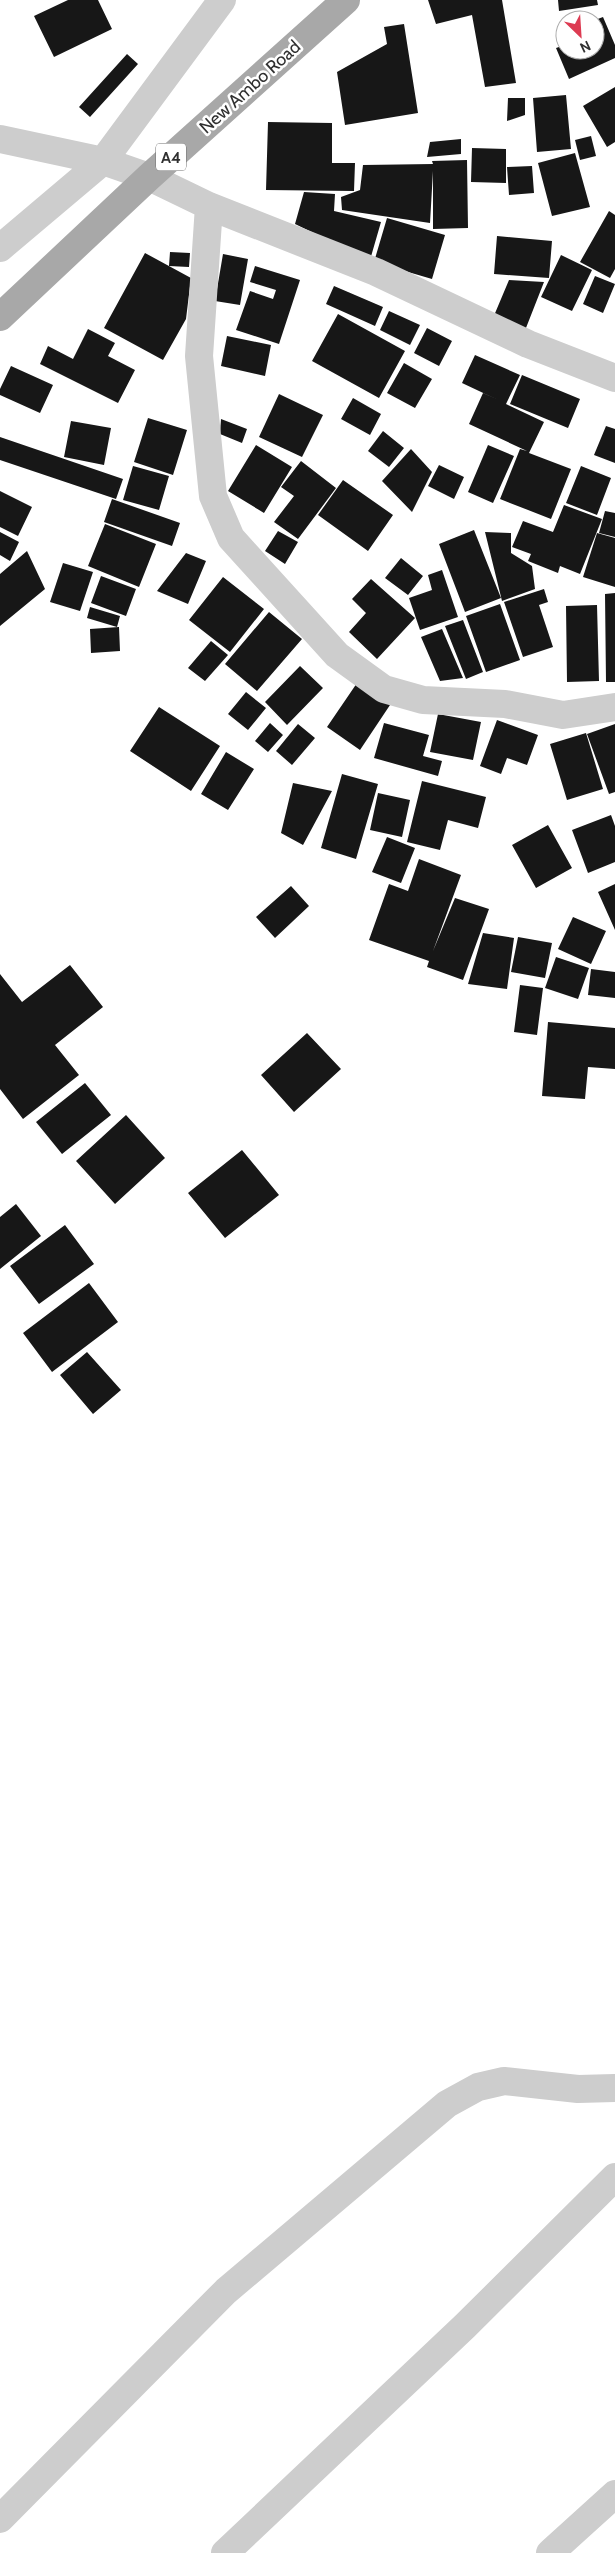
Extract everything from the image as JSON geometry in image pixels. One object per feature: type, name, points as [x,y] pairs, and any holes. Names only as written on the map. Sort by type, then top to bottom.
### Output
[{"type":"main road","name":"New Ambo Road","points":[[0,317],[149,176],[346,0]]},
{"type":"street","points":[[0,248],[103,161],[222,0]]},
{"type":"street","points":[[0,139],[103,161],[149,176],[209,206],[376,272],[528,344],[615,378]]},
{"type":"street","points":[[209,206],[199,356],[213,496],[231,538],[337,655],[384,689],[423,700],[505,704],[563,715],[615,707]]},
{"type":"street","points":[[0,2519],[226,2291],[447,2104],[478,2087],[504,2080],[578,2089],[615,2088]]},
{"type":"street","points":[[225,2553],[465,2326],[615,2177]]},
{"type":"street","points":[[550,2553],[615,2494]]},
{"type":"building","points":[[68,0],[98,0],[112,29],[54,57],[34,16]]},
{"type":"building","points":[[428,0],[502,0],[516,83],[485,87],[472,15],[436,24]]},
{"type":"building","points":[[558,0],[597,0],[598,5],[566,10],[559,10]]},
{"type":"building","points":[[605,22],[615,45],[615,58],[569,79],[561,60],[605,60]]},
{"type":"building","points":[[404,24],[418,113],[345,125],[337,72],[387,44],[384,27]]},
{"type":"building","points":[[127,54],[138,64],[90,117],[79,107]]},
{"type":"building","points":[[615,87],[615,142],[607,147],[583,106]]},
{"type":"building","points":[[566,95],[571,149],[537,152],[533,98]]},
{"type":"building","points":[[508,98],[525,98],[525,115],[507,121]]},
{"type":"building","points":[[268,122],[332,123],[332,163],[355,163],[354,191],[266,190]]},
{"type":"building","points":[[591,136],[596,156],[580,160],[575,140]]},
{"type":"building","points":[[461,139],[461,154],[427,157],[430,142]]},
{"type":"building","points":[[472,148],[506,149],[506,183],[471,182]]},
{"type":"building","points":[[575,153],[590,207],[552,216],[538,163]]},
{"type":"building","points":[[467,160],[468,228],[433,229],[433,171],[430,223],[342,210],[341,197],[360,190],[363,165],[433,164],[432,161]]},
{"type":"building","points":[[532,166],[534,193],[509,195],[507,167]]},
{"type":"building","points":[[304,192],[335,194],[334,211],[381,222],[370,260],[295,224]]},
{"type":"building","points":[[609,211],[615,215],[615,269],[610,278],[580,262]]},
{"type":"building","points":[[387,218],[445,235],[432,279],[374,262]]},
{"type":"building","points":[[497,236],[552,241],[549,278],[494,274]]},
{"type":"building","points":[[170,252],[190,253],[189,267],[169,266]]},
{"type":"building","points":[[145,253],[191,278],[186,319],[163,360],[104,328]]},
{"type":"building","points":[[223,254],[248,259],[240,305],[215,301]]},
{"type":"building","points":[[561,255],[592,270],[572,311],[541,297]]},
{"type":"building","points":[[255,266],[300,280],[279,344],[236,330],[250,291],[273,299],[276,290],[250,282]]},
{"type":"building","points":[[595,276],[615,284],[603,313],[583,304]]},
{"type":"building","points":[[509,280],[544,282],[524,333],[493,318]]},
{"type":"building","points":[[334,286],[383,307],[375,326],[326,304]]},
{"type":"building","points":[[389,311],[420,325],[410,345],[380,330]]},
{"type":"building","points":[[338,314],[405,351],[379,398],[312,361]]},
{"type":"building","points":[[427,328],[452,341],[439,366],[414,353]]},
{"type":"building","points":[[88,329],[115,343],[108,356],[135,370],[118,403],[40,364],[48,346],[73,359]]},
{"type":"building","points":[[227,336],[271,345],[265,376],[221,366]]},
{"type":"building","points":[[475,355],[520,375],[506,404],[544,422],[529,453],[571,469],[551,519],[500,499],[520,449],[527,451],[469,424],[483,393],[496,399],[462,383]]},
{"type":"building","points":[[404,363],[432,379],[415,408],[387,393]]},
{"type":"building","points":[[11,366],[53,385],[40,413],[0,395],[0,389]]},
{"type":"building","points":[[522,375],[580,399],[568,428],[510,404]]},
{"type":"building","points":[[279,394],[323,415],[302,457],[259,437]]},
{"type":"building","points":[[353,398],[381,414],[370,435],[341,419]]},
{"type":"building","points":[[148,418],[187,430],[173,475],[134,462]]},
{"type":"building","points":[[221,419],[247,429],[242,443],[220,434]]},
{"type":"building","points":[[71,421],[111,428],[104,465],[64,457]]},
{"type":"building","points":[[606,426],[615,429],[615,463],[594,455]]},
{"type":"building","points":[[383,431],[404,448],[389,467],[368,451]]},
{"type":"building","points":[[0,437],[123,479],[116,499],[0,460]]},
{"type":"building","points":[[256,445],[292,467],[264,513],[228,491]]},
{"type":"building","points":[[488,445],[514,456],[493,503],[468,492]]},
{"type":"building","points":[[411,449],[432,472],[412,512],[382,481]]},
{"type":"building","points":[[301,461],[336,488],[298,539],[274,522],[294,496],[281,487]]},
{"type":"building","points":[[439,465],[464,477],[454,499],[428,486]]},
{"type":"building","points":[[133,466],[169,476],[159,510],[123,500]]},
{"type":"building","points":[[581,466],[611,478],[597,515],[566,503]]},
{"type":"building","points":[[343,480],[393,515],[368,551],[318,515]]},
{"type":"building","points":[[0,491],[32,507],[18,536],[0,527]]},
{"type":"building","points":[[112,499],[180,523],[172,546],[104,522]]},
{"type":"building","points":[[564,505],[602,519],[580,574],[560,566],[558,573],[528,561],[531,554],[512,547],[523,521],[553,532]]},
{"type":"building","points":[[605,511],[615,513],[615,537],[599,533]]},
{"type":"building","points":[[105,524],[156,544],[139,587],[88,566]]},
{"type":"building","points":[[474,530],[501,598],[465,612],[439,544]]},
{"type":"building","points":[[278,531],[298,542],[285,564],[265,551]]},
{"type":"building","points":[[0,532],[19,542],[10,561],[0,555]]},
{"type":"building","points":[[485,532],[511,533],[511,553],[532,566],[535,589],[502,601]]},
{"type":"building","points":[[597,533],[615,538],[615,587],[583,577]]},
{"type":"building","points":[[27,551],[45,589],[0,626],[0,574]]},
{"type":"building","points":[[186,553],[206,561],[188,604],[157,591]]},
{"type":"building","points":[[401,558],[423,576],[408,595],[385,578]]},
{"type":"building","points":[[63,563],[93,572],[80,611],[50,602]]},
{"type":"building","points":[[442,570],[458,617],[420,630],[409,598],[432,590],[428,575]]},
{"type":"building","points":[[101,576],[136,589],[126,616],[91,603]]},
{"type":"building","points":[[223,577],[264,609],[230,652],[189,620]]},
{"type":"building","points":[[371,579],[415,618],[377,659],[349,632],[366,613],[352,599]]},
{"type":"building","points":[[544,589],[548,602],[539,605],[553,647],[523,657],[504,602]]},
{"type":"building","points":[[615,593],[615,682],[606,682],[605,594]]},
{"type":"building","points":[[500,604],[520,660],[486,672],[466,616]]},
{"type":"building","points":[[597,605],[599,681],[567,682],[566,606]]},
{"type":"building","points":[[90,607],[120,616],[117,627],[87,618]]},
{"type":"building","points":[[269,612],[302,639],[257,691],[225,664]]},
{"type":"building","points":[[463,620],[483,672],[466,679],[445,626]]},
{"type":"building","points":[[119,627],[120,651],[91,653],[90,629]]},
{"type":"building","points":[[442,629],[463,678],[440,681],[421,637]]},
{"type":"building","points":[[211,641],[228,655],[205,681],[188,668]]},
{"type":"building","points":[[300,666],[323,688],[287,725],[265,702]]},
{"type":"building","points":[[357,683],[390,705],[360,750],[327,727]]},
{"type":"building","points":[[246,692],[266,708],[248,730],[228,714]]},
{"type":"building","points":[[159,707],[220,746],[191,791],[130,751]]},
{"type":"building","points":[[438,714],[481,722],[473,760],[430,752]]},
{"type":"building","points":[[497,720],[538,735],[527,765],[507,758],[501,774],[480,766]]},
{"type":"building","points":[[270,723],[283,735],[268,752],[255,741]]},
{"type":"building","points":[[384,723],[429,735],[423,756],[442,761],[438,776],[374,758]]},
{"type":"building","points":[[298,724],[315,738],[292,765],[276,751]]},
{"type":"building","points":[[615,724],[615,792],[609,794],[587,734]]},
{"type":"building","points":[[586,733],[603,789],[567,800],[550,744]]},
{"type":"building","points":[[226,752],[254,769],[228,810],[201,794]]},
{"type":"building","points":[[342,774],[378,784],[356,859],[321,848]]},
{"type":"building","points":[[422,781],[486,797],[478,828],[448,820],[440,850],[407,842]]},
{"type":"building","points":[[293,783],[332,791],[303,845],[281,833]]},
{"type":"building","points":[[378,793],[410,800],[402,837],[370,830]]},
{"type":"building","points":[[611,815],[615,826],[615,862],[588,873],[572,830]]},
{"type":"building","points":[[548,825],[572,868],[536,888],[512,845]]},
{"type":"building","points":[[387,837],[415,848],[401,883],[372,872]]},
{"type":"building","points":[[419,859],[461,875],[433,951],[455,898],[489,909],[463,980],[427,967],[429,961],[369,940],[389,884],[408,891]]},
{"type":"building","points":[[615,884],[615,930],[598,892]]},
{"type":"building","points":[[291,886],[309,906],[275,938],[256,917]]},
{"type":"building","points":[[573,917],[606,931],[591,964],[558,949]]},
{"type":"building","points":[[483,933],[514,938],[507,989],[468,984]]},
{"type":"building","points":[[518,937],[552,943],[545,978],[511,972]]},
{"type":"building","points":[[556,957],[589,968],[578,999],[545,988]]},
{"type":"building","points":[[70,965],[103,1007],[55,1045],[79,1075],[23,1119],[0,1089],[0,974],[22,1002]]},
{"type":"building","points":[[591,969],[615,972],[615,998],[588,995]]},
{"type":"building","points":[[520,985],[543,988],[537,1035],[514,1032]]},
{"type":"building","points":[[548,1022],[615,1028],[615,1069],[588,1067],[585,1099],[542,1096]]},
{"type":"building","points":[[307,1033],[341,1069],[294,1112],[261,1075]]},
{"type":"building","points":[[85,1083],[111,1115],[62,1154],[36,1122]]},
{"type":"building","points":[[126,1115],[165,1158],[115,1204],[76,1161]]},
{"type":"building","points":[[242,1150],[279,1195],[225,1238],[188,1193]]},
{"type":"building","points":[[16,1204],[41,1236],[0,1269],[0,1217]]},
{"type":"building","points":[[65,1225],[94,1264],[39,1304],[10,1266]]},
{"type":"building","points":[[89,1283],[118,1322],[52,1372],[23,1333]]},
{"type":"building","points":[[87,1352],[121,1390],[93,1414],[60,1375]]}]
